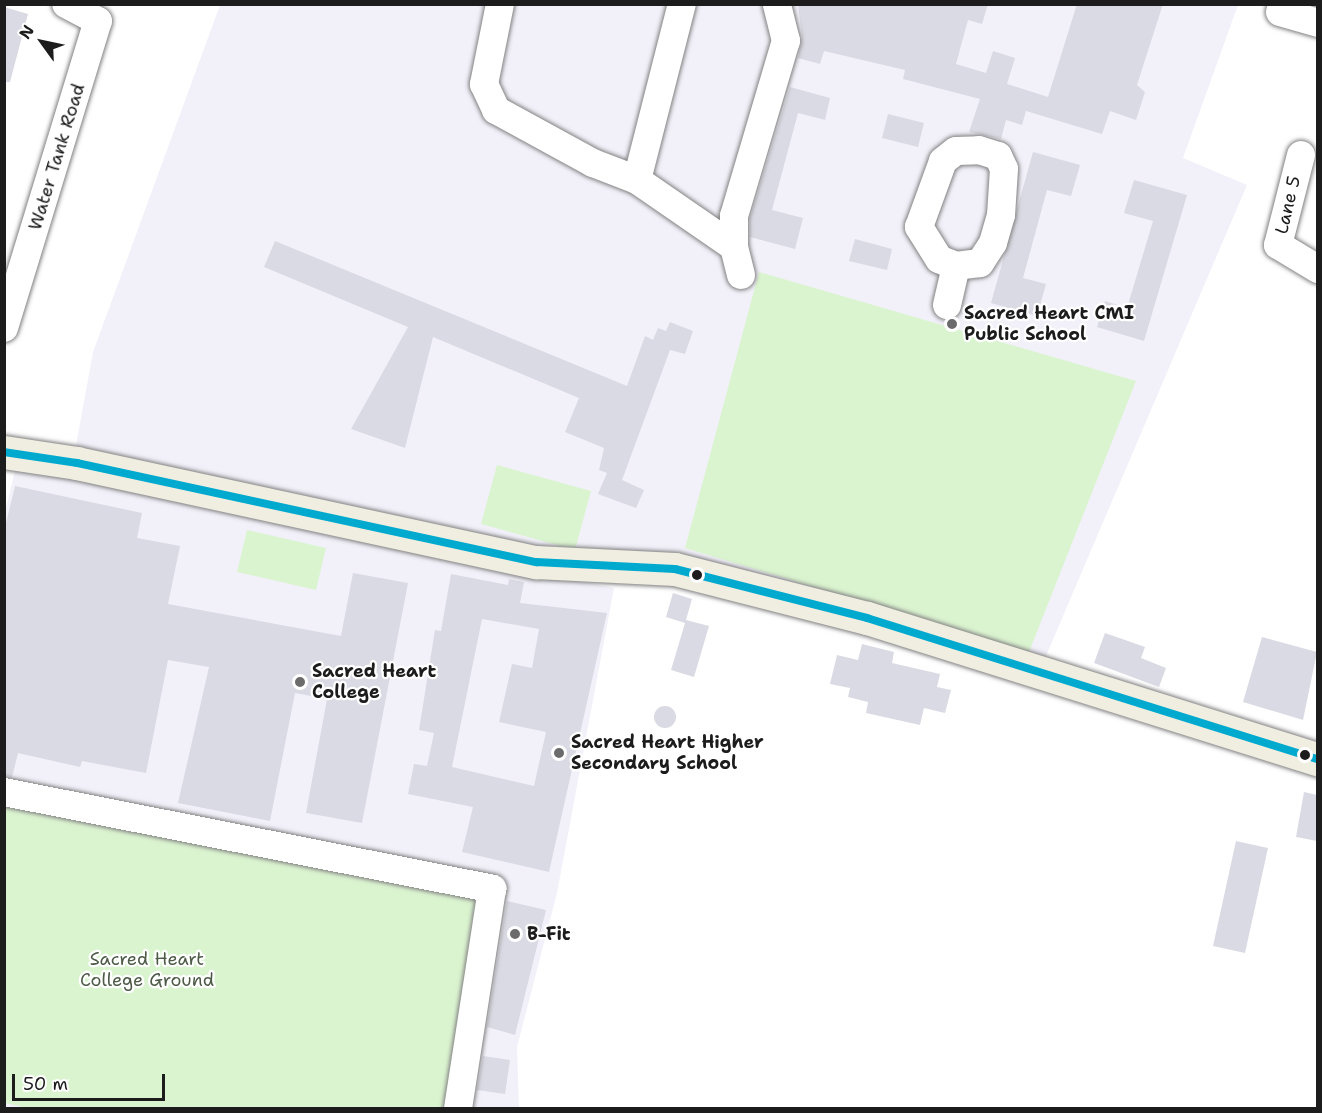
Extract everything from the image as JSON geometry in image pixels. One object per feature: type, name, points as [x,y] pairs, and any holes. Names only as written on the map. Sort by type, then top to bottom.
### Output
[{"type":"main road","points":[[4,452],[77,463],[536,562],[675,568],[867,618],[1317,759]]},
{"type":"street","points":[[500,4],[484,84],[496,110],[593,163],[637,180],[734,248]]},
{"type":"street","points":[[637,180],[682,4]]},
{"type":"street","points":[[741,275],[734,248],[734,216],[786,41],[777,4]]},
{"type":"street","name":"Water Tank Road","points":[[4,328],[98,21],[73,5]]},
{"type":"street","points":[[1280,12],[1317,23]]},
{"type":"street","name":"Lane 5","points":[[1300,155],[1278,245],[1317,269]]},
{"type":"street","points":[[947,305],[956,266]]},
{"type":"street","points":[[4,792],[492,888],[458,1108]]},
{"type":"shaded area","points":[[220,5],[1238,5],[1183,158],[1247,185],[1043,663],[75,451],[93,352]]},
{"type":"shaded area","points":[[16,467],[614,588],[557,893],[517,1047],[519,1108],[5,1108],[4,516]]},
{"type":"green space","points":[[759,272],[1136,381],[1029,652],[685,548]]},
{"type":"green space","points":[[497,465],[591,491],[575,550],[481,524]]},
{"type":"green space","points":[[247,530],[326,548],[316,590],[237,572]]},
{"type":"green space","name":"Sacred Heart College Ground","points":[[5,801],[482,896],[447,1108],[27,1108],[5,1103]]},
{"type":"building","points":[[798,4],[988,4],[982,24],[968,20],[956,64],[986,73],[993,51],[1015,58],[1007,84],[1048,97],[1077,4],[1163,4],[1137,85],[1145,92],[1136,120],[1110,111],[1102,134],[1026,111],[1022,125],[1006,120],[1001,139],[969,132],[980,99],[903,79],[905,70],[824,51],[820,64],[798,58],[802,38]]},
{"type":"building","points":[[4,7],[28,14],[10,82],[4,82]]},
{"type":"building","points":[[790,87],[830,98],[825,120],[798,113],[772,210],[803,218],[795,249],[750,237],[750,218]]},
{"type":"building","points":[[888,114],[924,123],[918,147],[882,138]]},
{"type":"building","points":[[1033,152],[1080,165],[1071,196],[1047,190],[1023,278],[1046,284],[1037,316],[991,303]]},
{"type":"building","points":[[1134,180],[1187,195],[1144,341],[1097,327],[1105,301],[1127,308],[1153,221],[1124,213]]},
{"type":"building","points":[[855,239],[892,249],[887,270],[849,261]]},
{"type":"building","points":[[275,241],[627,386],[645,336],[653,340],[658,328],[666,331],[670,322],[693,331],[685,354],[670,350],[622,480],[644,490],[636,508],[598,494],[607,473],[599,470],[604,448],[565,432],[579,398],[433,337],[405,448],[351,429],[408,327],[264,267]]},
{"type":"building","points":[[15,486],[142,513],[137,538],[180,546],[168,604],[341,636],[353,573],[408,583],[362,823],[306,813],[327,699],[295,693],[270,821],[178,803],[209,667],[168,660],[146,773],[82,761],[80,767],[18,753],[12,777],[4,776],[4,531]]},
{"type":"building","points":[[451,574],[508,585],[509,579],[524,582],[520,603],[607,613],[549,872],[462,852],[473,807],[408,794],[414,764],[427,766],[434,733],[419,730],[435,630],[441,631]],"holes":[[[482,619],[539,629],[532,668],[512,664],[499,722],[546,732],[534,786],[452,767]]]},
{"type":"building","points":[[673,593],[692,599],[686,620],[709,626],[694,677],[671,670],[685,623],[666,617]]},
{"type":"building","points":[[1105,633],[1145,647],[1141,658],[1166,668],[1159,687],[1094,663]]},
{"type":"building","points":[[1262,637],[1317,652],[1303,720],[1243,702]]},
{"type":"building","points":[[862,644],[894,652],[892,663],[940,674],[937,687],[951,690],[945,713],[924,708],[920,725],[866,713],[868,702],[848,697],[850,688],[830,684],[837,655],[858,660]]},
{"type":"building","points":[[665,706],[673,709],[676,717],[673,725],[665,728],[657,725],[654,717],[657,709]]},
{"type":"building","points":[[1304,792],[1317,795],[1317,841],[1296,837]]},
{"type":"building","points":[[1236,841],[1268,848],[1245,953],[1213,946]]},
{"type":"building","points":[[507,901],[546,910],[515,1035],[487,1027]]},
{"type":"building","points":[[483,1056],[510,1060],[505,1094],[477,1090]]},
{"type":"transit line","points":[[4,452],[77,463],[536,562],[675,569],[867,618],[1318,759]]},
{"type":"place","name":"Sacred Heart CMI Public School","points":[[952,324]]},
{"type":"place","name":"Sacred Heart College","points":[[300,682]]},
{"type":"place","name":"Sacred Heart Higher Secondary School","points":[[559,753]]},
{"type":"place","name":"B-Fit","points":[[515,934]]}]
